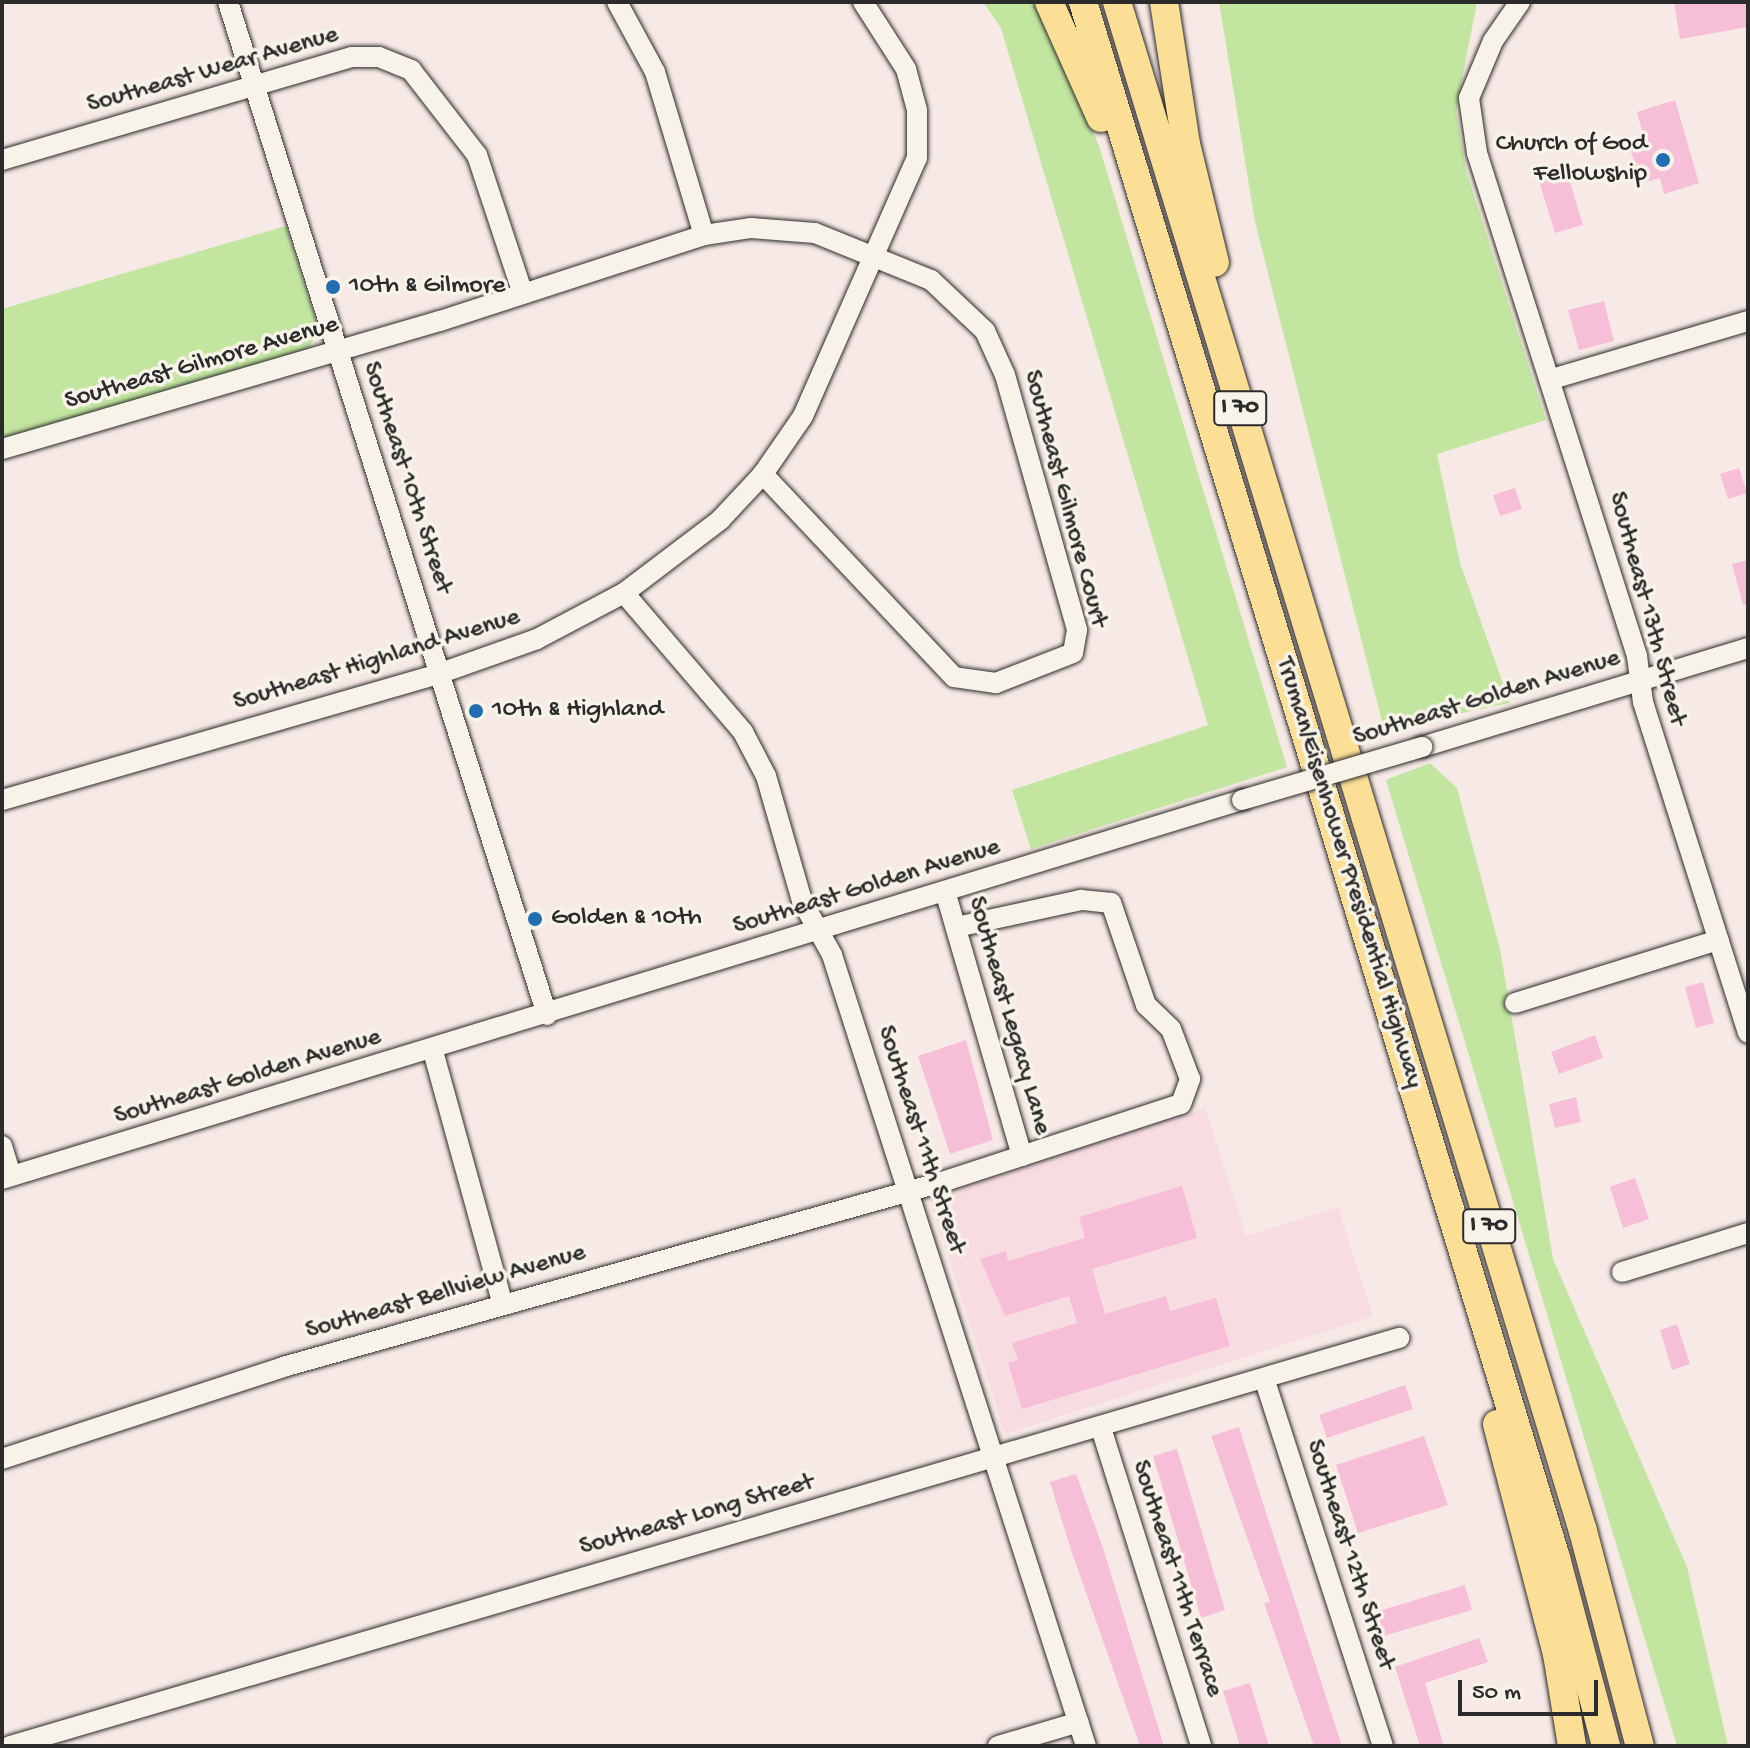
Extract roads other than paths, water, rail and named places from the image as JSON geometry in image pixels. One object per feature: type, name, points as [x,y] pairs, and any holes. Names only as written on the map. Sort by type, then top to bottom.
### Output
[{"type":"highway","points":[[1049,2],[1175,306]]},
{"type":"highway","name":"Truman/Eisenhower Presidential Highway","points":[[1083,2],[1460,1239],[1606,1746]]},
{"type":"highway","name":"Truman/Eisenhower Presidential Highway","points":[[1117,2],[1613,1638],[1640,1746]]},
{"type":"highway","points":[[1164,2],[1190,159],[1238,344],[1268,497]]},
{"type":"highway","points":[[1460,1239],[1483,1365],[1540,1581],[1572,1746]]},
{"type":"highway","points":[[1613,1638],[1654,1746]]},
{"type":"street","name":"Southeast 10th Street","points":[[228,2],[547,1015]]},
{"type":"street","points":[[617,2],[655,72],[704,235]]},
{"type":"street","name":"Southeast Highland Avenue","points":[[2,800],[441,673],[537,639],[624,593],[691,545],[763,474],[821,381],[914,167],[919,140],[906,69],[863,2]]},
{"type":"street","name":"Southeast 13th Street","points":[[1520,2],[1493,41],[1469,98],[1477,153],[1552,379],[1748,1033]]},
{"type":"street","name":"Southeast Wear Avenue","points":[[2,160],[254,85],[365,56],[411,70],[477,155],[523,294]]},
{"type":"street","name":"Southeast Gilmore Avenue","points":[[2,449],[338,352],[704,235],[786,228],[876,256]]},
{"type":"street","name":"Southeast Gilmore Court","points":[[763,474],[954,677],[996,683],[1073,653],[1077,630],[994,347],[955,298],[876,256]]},
{"type":"street","points":[[1552,379],[1748,321]]},
{"type":"street","name":"Southeast 11th Street","points":[[624,593],[755,751],[802,901],[819,930],[908,1188],[1086,1746]]},
{"type":"street","name":"Southeast Golden Avenue","points":[[7,1177],[433,1051],[945,891],[1748,648]]},
{"type":"street","name":"Southeast Legacy Lane","points":[[945,891],[1022,1156]]},
{"type":"street","name":"Southeast Bellview Avenue","points":[[2,1459],[502,1302],[1022,1156],[1181,1104],[1190,1079],[1171,1029],[1146,1005],[1111,903],[1081,900],[956,927]]},
{"type":"street","points":[[1515,1003],[1718,940]]},
{"type":"street","points":[[433,1051],[502,1302]]},
{"type":"street","points":[[2,1146],[7,1177]]},
{"type":"street","points":[[1622,1272],[1748,1233]]},
{"type":"street","name":"Southeast Long Street","points":[[10,1746],[741,1528],[996,1460],[1265,1381],[1399,1338]]},
{"type":"street","name":"Southeast 12th Street","points":[[1265,1381],[1383,1746]]},
{"type":"street","name":"Southeast 11th Terrace","points":[[1101,1428],[1201,1746]]},
{"type":"street","points":[[998,1746],[1079,1722]]},
{"type":"place","name":"Church of God Fellowship","points":[[1663,160]]},
{"type":"place","name":"10th & Gilmore","points":[[333,287]]},
{"type":"place","name":"10th & Highland","points":[[476,711]]},
{"type":"place","name":"Golden & 10th","points":[[535,919]]}]
